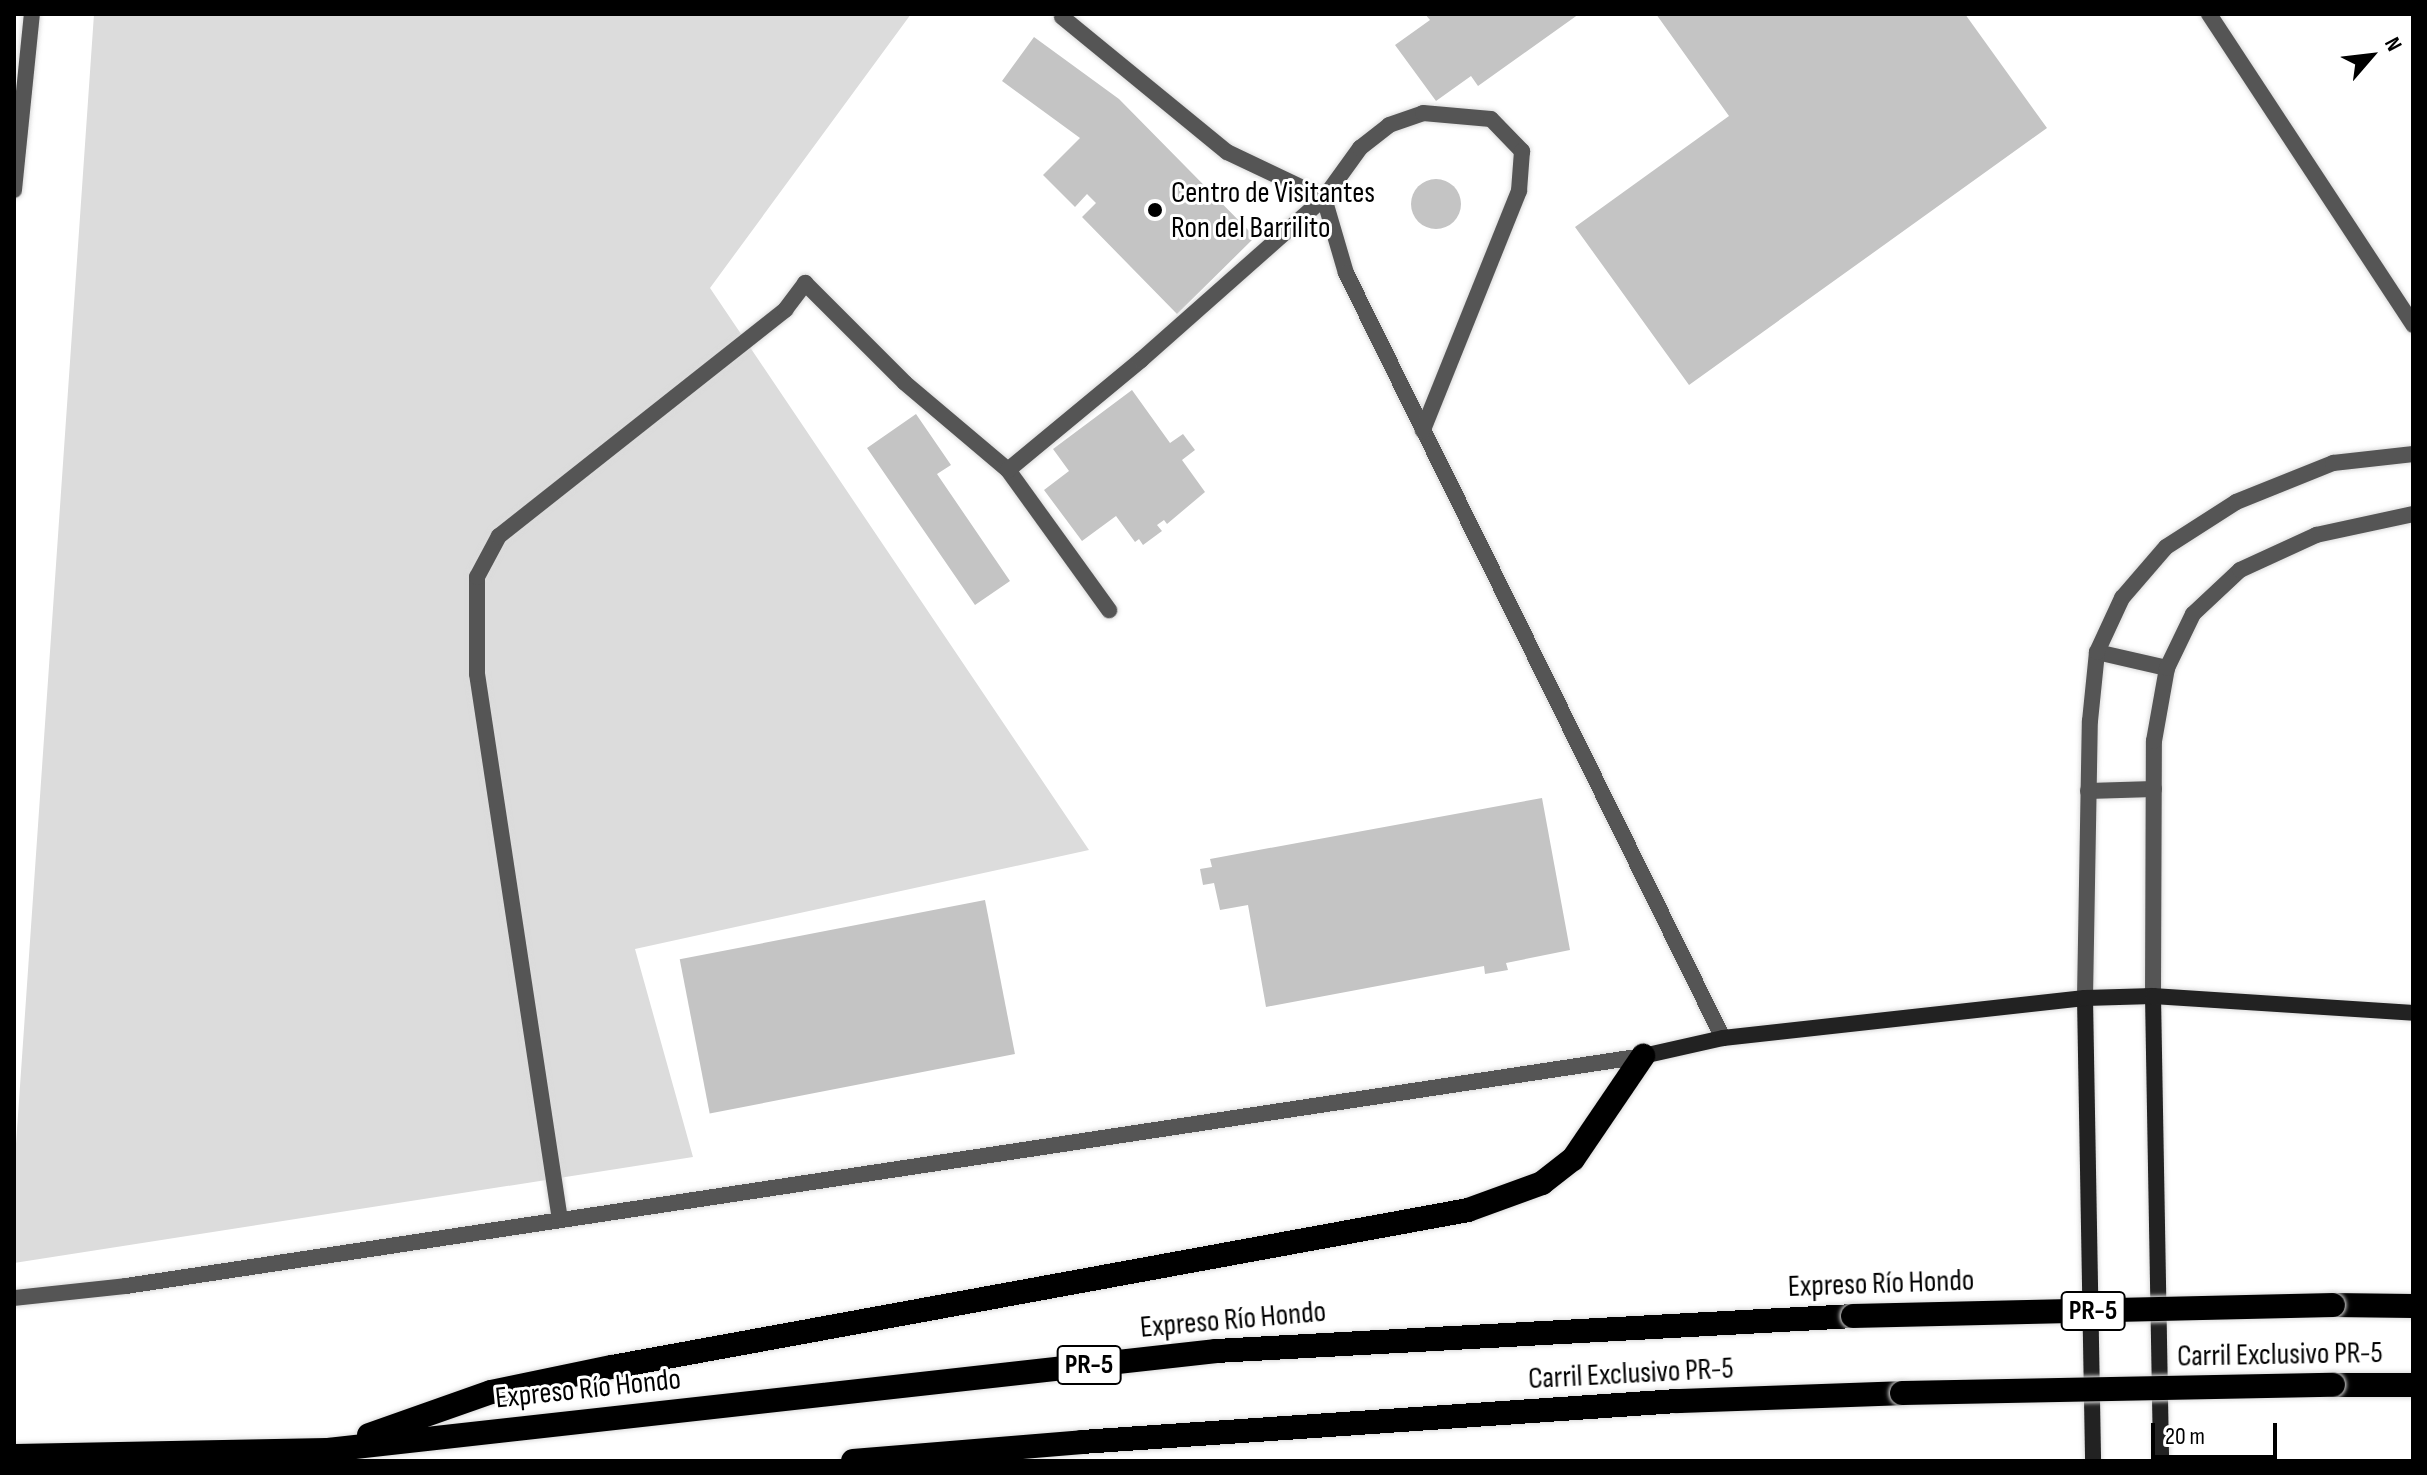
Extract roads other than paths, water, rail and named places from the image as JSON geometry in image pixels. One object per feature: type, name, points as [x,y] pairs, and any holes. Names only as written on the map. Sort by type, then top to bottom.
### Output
[{"type":"highway","points":[[328,1450],[491,1392],[1468,1210],[1542,1183],[1573,1159],[1643,1056]]},
{"type":"highway","name":"Expreso Río Hondo","points":[[14,1456],[328,1450],[1216,1351],[1853,1316],[2333,1305],[2413,1306]]},
{"type":"highway","name":"Carril Exclusivo PR-5","points":[[853,1461],[1097,1440],[1678,1401],[1902,1393],[2413,1385]]},
{"type":"street","points":[[14,190],[32,14]]},
{"type":"street","points":[[2209,14],[2413,325]]},
{"type":"street","points":[[1062,17],[1227,152],[1324,198],[1346,273],[1723,1038]]},
{"type":"street","points":[[1008,470],[1141,360],[1324,198],[1360,148],[1389,125],[1423,113],[1491,119],[1522,151],[1519,191],[1423,430]]},
{"type":"street","points":[[560,1220],[477,674],[477,577],[499,536],[785,310],[805,283],[905,383],[1008,470],[1109,610]]},
{"type":"street","points":[[2093,1461],[2085,998],[2090,721],[2097,652],[2122,598],[2166,547],[2236,502],[2333,463],[2413,454]]},
{"type":"street","points":[[2161,1461],[2153,996],[2154,741],[2167,668],[2193,614],[2240,570],[2316,535],[2413,514]]},
{"type":"street","points":[[2097,652],[2167,668]]},
{"type":"street","points":[[2088,791],[2154,789]]},
{"type":"street","points":[[14,1298],[126,1286],[1643,1056],[1723,1038],[2085,998],[2153,996],[2413,1013]]},
{"type":"place","name":"Centro de Visitantes Ron del Barrilito","points":[[1155,210]]}]
